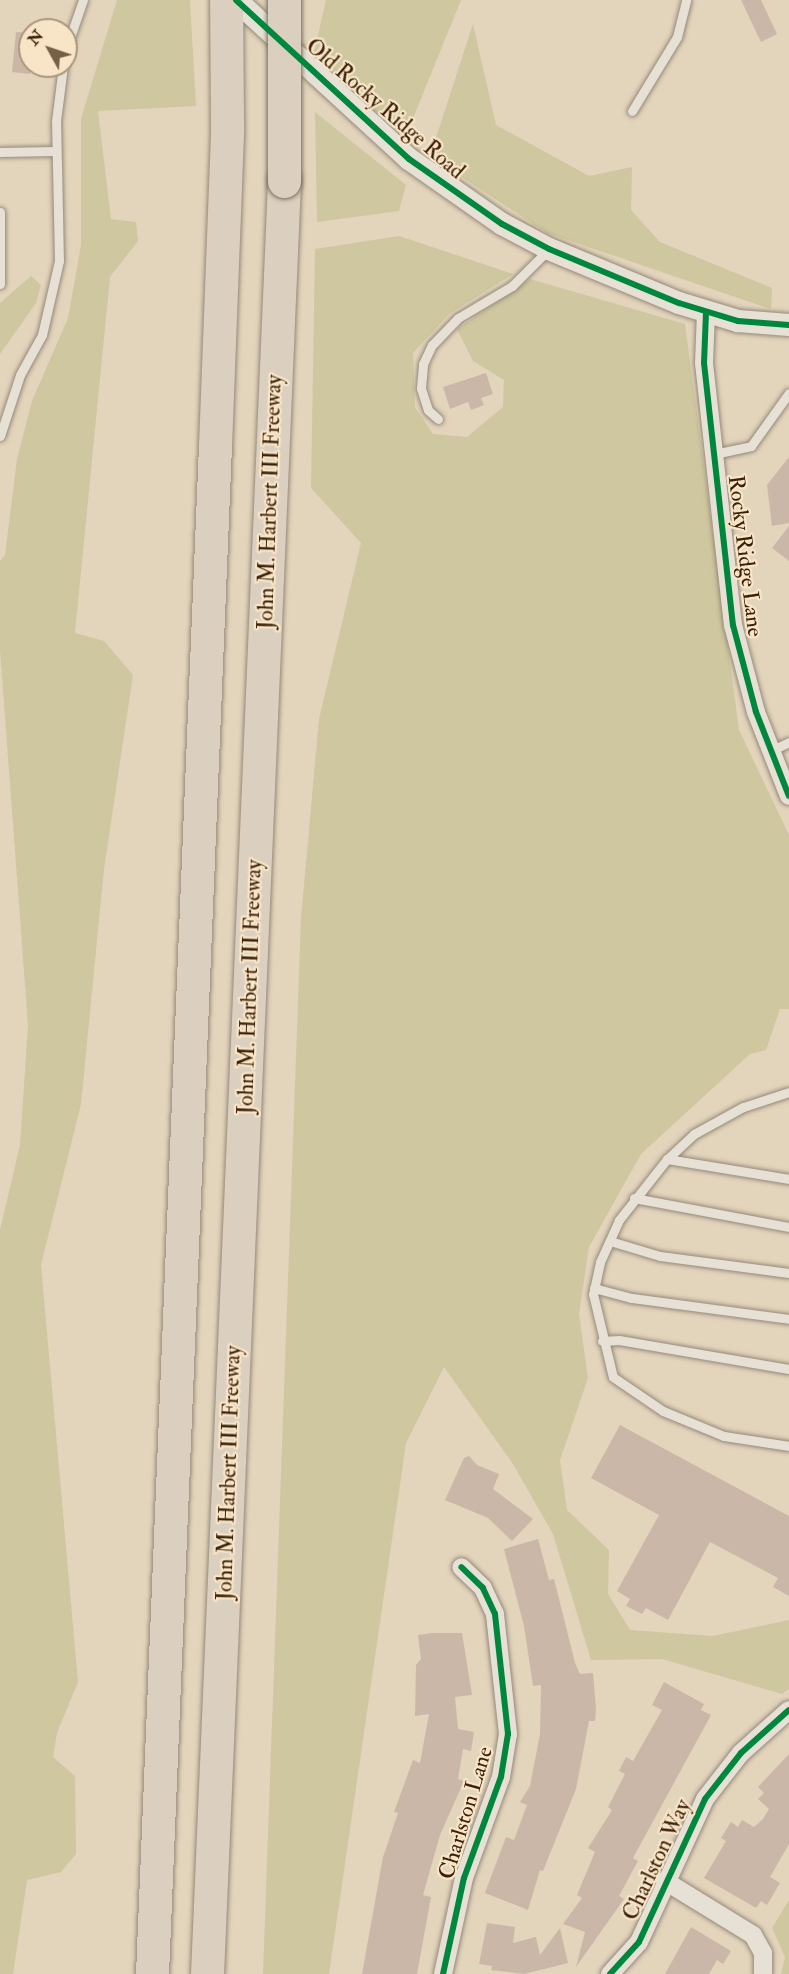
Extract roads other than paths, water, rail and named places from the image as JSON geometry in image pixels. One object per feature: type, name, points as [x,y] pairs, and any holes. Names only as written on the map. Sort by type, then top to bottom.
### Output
[{"type":"highway","points":[[152,1974],[226,128],[226,0]]},
{"type":"highway","name":"John M. Harbert III Freeway","points":[[207,1974],[284,181],[284,0]]},
{"type":"street","name":"Old Rocky Ridge Road","points":[[236,0],[409,159],[468,203],[549,249],[706,312],[758,325],[789,325]]},
{"type":"street","name":"Rocky Ridge Lane","points":[[706,312],[704,363],[733,625],[770,751],[789,796]]},
{"type":"street","name":"Charlston Lane","points":[[443,1974],[464,1878],[501,1777],[508,1734],[495,1614],[483,1588],[461,1567]]},
{"type":"street","name":"Charlston Way","points":[[610,1974],[639,1942],[691,1823],[716,1783],[741,1753],[789,1710]]},
{"type":"street","points":[[665,1881],[753,1935],[763,1953],[763,1974]]},
{"type":"lane","points":[[77,18],[83,0]]},
{"type":"lane","points":[[632,111],[677,37],[686,0]]},
{"type":"lane","points":[[0,435],[20,375],[42,335],[59,261],[56,151],[62,78]]},
{"type":"lane","points":[[0,152],[56,151]]},
{"type":"lane","points":[[0,212],[0,284]]},
{"type":"lane","points":[[438,419],[428,410],[421,388],[432,345],[458,318],[512,286],[549,249]]},
{"type":"lane","points":[[714,454],[751,446],[789,393]]},
{"type":"lane","points":[[770,751],[789,742]]},
{"type":"lane","points":[[789,1092],[743,1107],[704,1129],[668,1159],[634,1198],[610,1241],[594,1288],[602,1341],[613,1377],[663,1411],[724,1436],[789,1446]]},
{"type":"lane","points":[[668,1159],[789,1179]]},
{"type":"lane","points":[[634,1198],[789,1227]]},
{"type":"lane","points":[[610,1241],[660,1256],[789,1273]]},
{"type":"lane","points":[[594,1288],[632,1298],[789,1319]]},
{"type":"lane","points":[[602,1341],[620,1340],[789,1369]]}]
